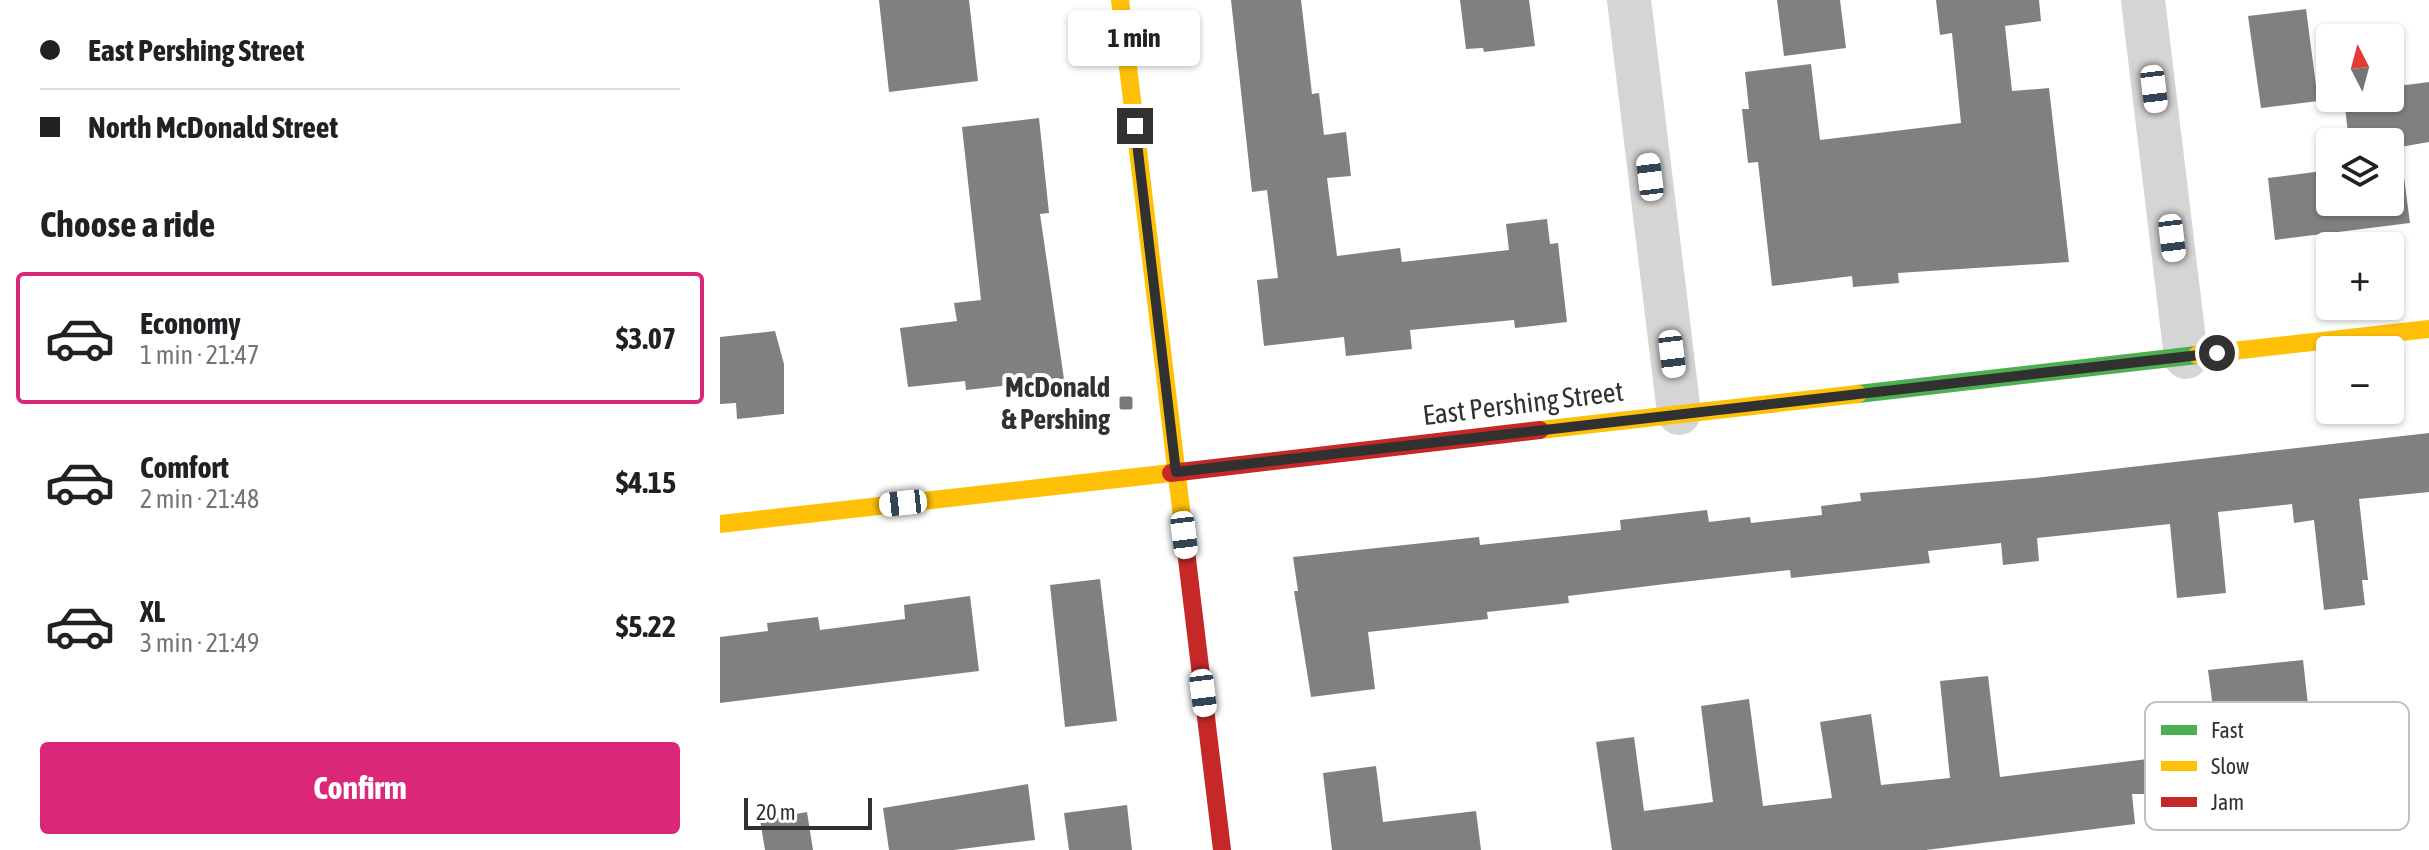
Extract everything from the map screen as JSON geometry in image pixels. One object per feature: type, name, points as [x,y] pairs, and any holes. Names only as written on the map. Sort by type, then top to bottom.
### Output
[{"type":"street","points":[[1120,0],[1222,850]]},
{"type":"street","points":[[1629,0],[1679,413]]},
{"type":"street","points":[[2143,0],[2186,357]]},
{"type":"street","name":"East Pershing Street","points":[[720,524],[2429,329]]},
{"type":"building","points":[[879,0],[969,0],[978,81],[889,92]]},
{"type":"building","points":[[1231,0],[1301,0],[1312,94],[1319,93],[1324,135],[1346,132],[1351,176],[1327,178],[1337,256],[1400,248],[1402,262],[1509,250],[1506,224],[1547,219],[1550,244],[1558,243],[1567,322],[1515,328],[1514,320],[1410,330],[1412,349],[1346,356],[1344,337],[1264,346],[1257,280],[1278,278],[1267,190],[1252,192]]},
{"type":"building","points":[[1460,0],[1529,0],[1535,46],[1484,52],[1483,48],[1466,49]]},
{"type":"building","points":[[1777,0],[1840,0],[1846,48],[1784,56]]},
{"type":"building","points":[[1936,0],[2039,0],[2041,21],[2005,26],[2012,91],[2049,88],[2069,262],[1898,273],[1899,283],[1853,287],[1852,276],[1772,286],[1758,162],[1748,163],[1742,109],[1749,109],[1745,72],[1811,64],[1820,140],[1961,123],[1952,33],[1940,35]]},
{"type":"building","points":[[2306,9],[2316,101],[2261,108],[2248,16]]},
{"type":"building","points":[[2429,82],[2429,142],[2404,146],[2404,128],[2347,128],[2346,112],[2404,112],[2404,85]]},
{"type":"building","points":[[1039,118],[1049,213],[1040,214],[1064,379],[966,390],[965,381],[908,387],[900,328],[957,321],[954,303],[981,300],[962,127]]},
{"type":"building","points":[[2316,172],[2316,216],[2404,216],[2404,177],[2410,223],[2316,232],[2316,235],[2275,240],[2268,178]]},
{"type":"building","points":[[775,331],[784,364],[784,414],[737,419],[736,403],[720,404],[720,337]]},
{"type":"building","points":[[2429,433],[2429,492],[2359,499],[2368,580],[2362,580],[2365,605],[2324,610],[2314,520],[2294,523],[2292,504],[2218,512],[2226,593],[2177,598],[2170,524],[2037,538],[2039,561],[2003,565],[2001,543],[1928,551],[1930,563],[1791,578],[1790,570],[1665,584],[1568,596],[1569,603],[1487,612],[1488,619],[1368,632],[1375,689],[1311,697],[1294,591],[1298,591],[1293,557],[1479,537],[1480,545],[1621,530],[1620,520],[1707,510],[1709,522],[1750,517],[1751,523],[1822,515],[1821,506],[1861,501],[1860,493],[2035,478]]},
{"type":"building","points":[[1100,579],[1117,721],[1065,727],[1050,585]]},
{"type":"building","points":[[970,596],[979,671],[720,703],[720,637],[768,631],[767,623],[818,617],[820,630],[905,619],[904,605]]},
{"type":"building","points":[[2303,660],[2308,702],[2212,702],[2208,670]]},
{"type":"building","points":[[1988,676],[2000,777],[2145,759],[2145,794],[2132,794],[2135,824],[1926,850],[1612,850],[1596,742],[1634,737],[1644,811],[1713,802],[1701,706],[1749,699],[1763,806],[1832,798],[1820,722],[1871,714],[1881,785],[1950,778],[1940,681]]},
{"type":"building","points":[[1376,766],[1383,822],[1476,811],[1481,850],[1332,850],[1323,773]]},
{"type":"building","points":[[1028,784],[1035,840],[953,850],[889,850],[883,808]]},
{"type":"building","points":[[1127,805],[1132,850],[1069,850],[1064,813]]},
{"type":"building","points":[[807,812],[813,850],[765,850],[760,820]]},
{"type":"traffic: fast","points":[[1858,394],[2197,355]]},
{"type":"traffic: slow","points":[[1120,0],[1184,534]]},
{"type":"traffic: slow","points":[[2197,355],[2429,329]]},
{"type":"traffic: slow","points":[[1540,430],[1858,394]]},
{"type":"traffic: slow","points":[[720,524],[1171,473]]},
{"type":"traffic: jam","points":[[1171,473],[1540,430]]},
{"type":"traffic: jam","points":[[1184,534],[1222,850]]},
{"type":"place","name":"McDonald & Pershing","points":[[1126,403]]},
{"type":"route","points":[[1135,126],[1176,472],[2217,353]]}]
